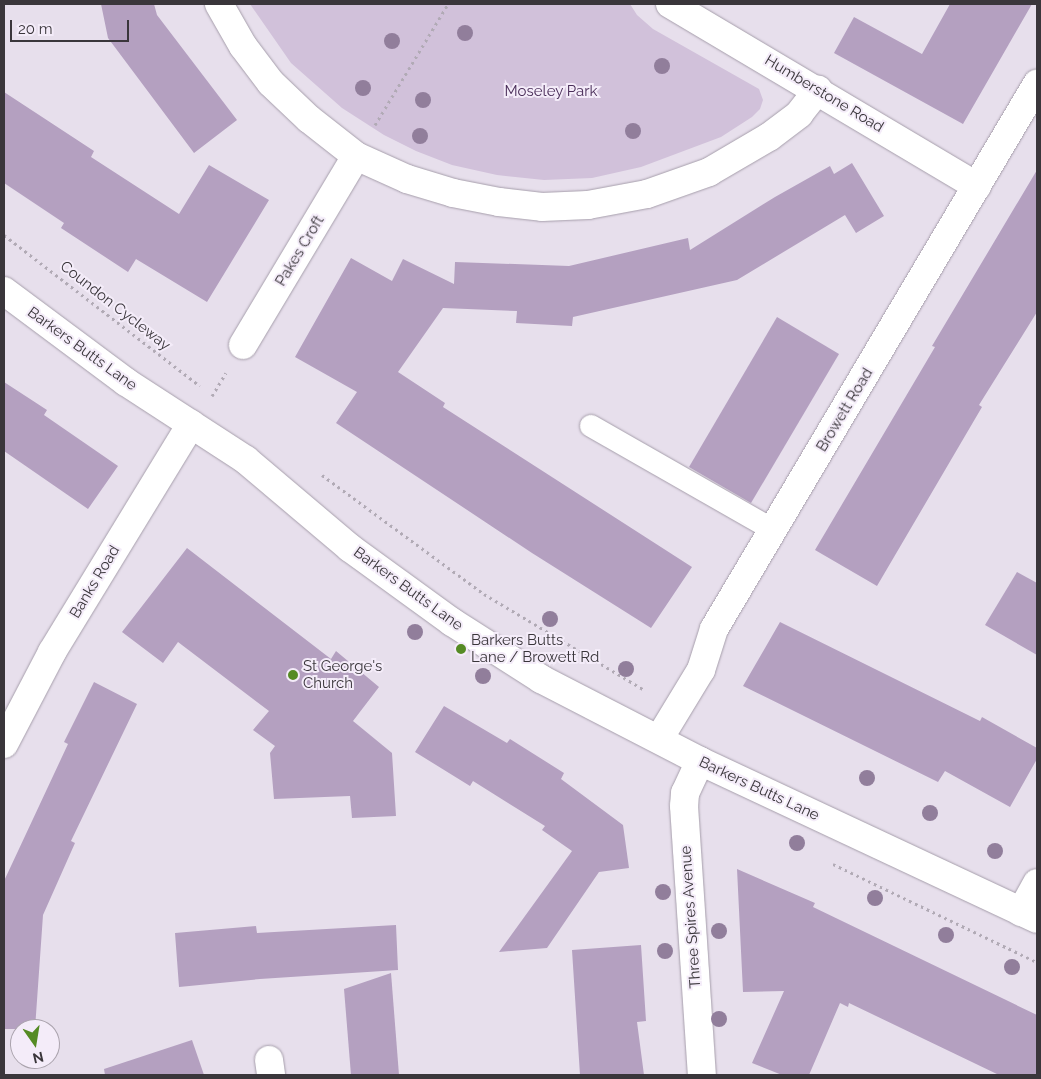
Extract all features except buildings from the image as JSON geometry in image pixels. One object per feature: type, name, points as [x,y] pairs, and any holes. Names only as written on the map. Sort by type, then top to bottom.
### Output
[{"type":"street","points":[[219,4],[244,46],[271,83],[309,119],[356,156],[407,179],[452,193],[499,202],[542,206],[588,205],[647,194],[709,172],[769,137],[799,114],[818,90]]},
{"type":"street","name":"Humberstone Road","points":[[670,4],[977,186]]},
{"type":"street","name":"Browett Road","points":[[659,739],[702,670],[714,628],[1037,84]]},
{"type":"street","name":"Pakes Croft","points":[[243,345],[356,156]]},
{"type":"street","name":"Barkers Butts Lane","points":[[4,291],[126,382],[246,460],[350,548],[452,622],[541,680],[700,761],[1029,916]]},
{"type":"street","name":"Banks Road","points":[[4,744],[52,652],[192,424]]},
{"type":"street","name":"Three Spires Avenue","points":[[700,761],[685,793],[684,806],[702,1075]]},
{"type":"street","points":[[1029,916],[1037,883]]},
{"type":"lane","points":[[591,426],[773,530]]},
{"type":"path","points":[[356,156],[448,4]]},
{"type":"path","name":"Coundon Cycleway","points":[[4,235],[213,395]]},
{"type":"green space","name":"Moseley Park","points":[[250,4],[630,4],[637,15],[653,29],[759,89],[763,100],[760,109],[752,117],[721,137],[641,167],[592,178],[544,180],[497,175],[452,165],[416,151],[384,135],[342,108],[291,63]]},
{"type":"place","name":"Barkers Butts Lane / Browett Rd","points":[[461,649]]},
{"type":"place","name":"St George's Church","points":[[293,675]]}]
